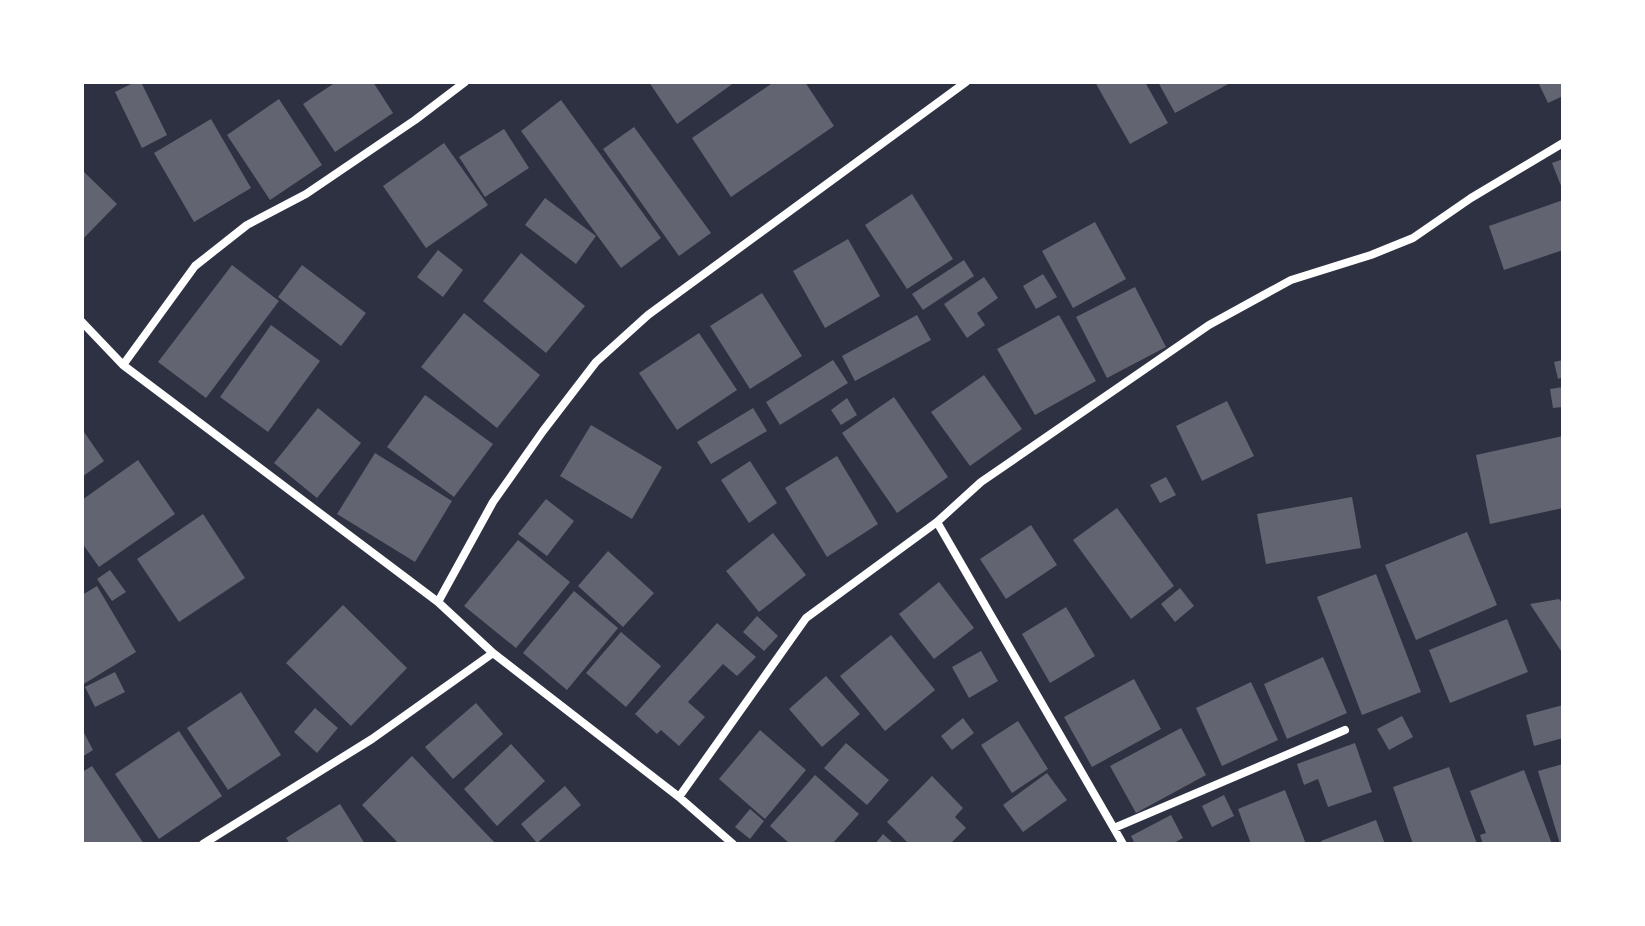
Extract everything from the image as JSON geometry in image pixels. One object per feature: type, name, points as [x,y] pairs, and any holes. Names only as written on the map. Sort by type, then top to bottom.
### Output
[{"type":"street","points":[[123,365],[195,266],[247,225],[306,194],[465,82]]},
{"type":"street","points":[[438,602],[493,502],[596,362],[648,315],[966,82]]},
{"type":"street","points":[[679,797],[806,618],[937,522],[981,482],[1209,325],[1291,280],[1371,255],[1413,238],[1471,198],[1563,143]]},
{"type":"street","points":[[82,322],[123,365],[438,602],[493,653],[679,797],[733,844]]},
{"type":"street","points":[[937,522],[1123,844]]},
{"type":"street","points":[[203,844],[372,739],[493,653]]},
{"type":"street","points":[[1114,828],[1345,730]]},
{"type":"building","points":[[141,82],[167,135],[142,148],[115,92]]},
{"type":"building","points":[[336,82],[373,82],[393,113],[335,152],[303,104]]},
{"type":"building","points":[[649,82],[735,82],[677,124]]},
{"type":"building","points":[[774,82],[805,82],[834,126],[731,197],[692,138]]},
{"type":"building","points":[[1095,82],[1145,82],[1168,123],[1130,144]]},
{"type":"building","points":[[1158,82],[1232,82],[1175,113]]},
{"type":"building","points":[[1538,82],[1563,82],[1563,96],[1548,103]]},
{"type":"building","points":[[279,99],[322,165],[270,200],[227,135]]},
{"type":"building","points":[[561,100],[661,238],[621,268],[521,131]]},
{"type":"building","points":[[211,119],[251,188],[194,222],[154,153]]},
{"type":"building","points":[[634,127],[711,233],[679,256],[603,149]]},
{"type":"building","points":[[504,129],[529,168],[485,197],[459,157]]},
{"type":"building","points":[[444,143],[488,205],[426,248],[383,186]]},
{"type":"building","points":[[1563,159],[1563,191],[1552,163]]},
{"type":"building","points":[[82,170],[117,204],[82,240]]},
{"type":"building","points":[[912,194],[953,259],[907,289],[865,225]]},
{"type":"building","points":[[545,198],[596,236],[576,264],[525,225]]},
{"type":"building","points":[[1563,200],[1563,250],[1504,270],[1489,226]]},
{"type":"building","points":[[1095,222],[1126,279],[1073,308],[1042,251]]},
{"type":"building","points":[[848,239],[880,296],[825,328],[793,271]]},
{"type":"building","points":[[438,250],[463,270],[443,297],[417,277]]},
{"type":"building","points":[[521,253],[585,306],[546,353],[483,301]]},
{"type":"building","points":[[964,260],[974,276],[923,310],[912,294]]},
{"type":"building","points":[[232,265],[279,301],[206,398],[158,362]]},
{"type":"building","points":[[302,265],[366,313],[341,346],[278,297]]},
{"type":"building","points":[[1043,274],[1057,297],[1036,309],[1023,286]]},
{"type":"building","points":[[984,277],[998,298],[977,313],[985,325],[967,338],[944,304]]},
{"type":"building","points":[[1135,287],[1166,347],[1107,378],[1076,317]]},
{"type":"building","points":[[762,293],[802,356],[750,389],[710,326]]},
{"type":"building","points":[[464,313],[540,375],[497,428],[421,367]]},
{"type":"building","points":[[917,315],[931,340],[855,381],[842,356]]},
{"type":"building","points":[[1059,315],[1096,381],[1035,415],[997,349]]},
{"type":"building","points":[[271,325],[320,361],[268,432],[220,397]]},
{"type":"building","points":[[699,333],[737,390],[677,430],[639,373]]},
{"type":"building","points":[[833,360],[848,383],[780,425],[766,402]]},
{"type":"building","points":[[1563,360],[1563,377],[1558,379],[1554,362]]},
{"type":"building","points":[[984,375],[1022,429],[970,466],[931,412]]},
{"type":"building","points":[[1563,387],[1563,407],[1553,408],[1550,389]]},
{"type":"building","points":[[425,395],[493,444],[454,497],[387,447]]},
{"type":"building","points":[[894,397],[948,477],[897,513],[842,433]]},
{"type":"building","points":[[847,398],[857,415],[841,425],[831,410]]},
{"type":"building","points":[[1227,401],[1254,456],[1202,481],[1176,426]]},
{"type":"building","points":[[318,408],[361,443],[317,498],[274,463]]},
{"type":"building","points":[[753,408],[767,431],[711,464],[697,442]]},
{"type":"building","points":[[591,425],[662,467],[632,519],[560,476]]},
{"type":"building","points":[[82,429],[104,461],[82,477]]},
{"type":"building","points":[[1563,436],[1563,508],[1490,524],[1476,455]]},
{"type":"building","points":[[375,453],[452,501],[415,562],[337,514]]},
{"type":"building","points":[[837,456],[878,524],[827,557],[785,488]]},
{"type":"building","points":[[138,460],[175,514],[99,567],[82,543],[82,500]]},
{"type":"building","points":[[750,461],[777,503],[749,523],[721,480]]},
{"type":"building","points":[[1166,477],[1176,495],[1160,503],[1150,485]]},
{"type":"building","points":[[1352,497],[1361,548],[1266,564],[1257,514]]},
{"type":"building","points":[[546,499],[574,521],[547,556],[518,534]]},
{"type":"building","points":[[1117,508],[1174,586],[1131,619],[1073,540]]},
{"type":"building","points":[[203,514],[245,578],[179,622],[137,559]]},
{"type":"building","points":[[1031,525],[1057,565],[1006,599],[980,559]]},
{"type":"building","points":[[1467,532],[1497,605],[1416,640],[1385,565]]},
{"type":"building","points":[[773,533],[806,575],[759,612],[726,571]]},
{"type":"building","points":[[518,540],[570,582],[516,648],[464,606]]},
{"type":"building","points":[[608,551],[654,593],[623,627],[578,586]]},
{"type":"building","points":[[110,570],[126,592],[112,601],[97,579]]},
{"type":"building","points":[[1376,574],[1421,692],[1362,715],[1317,597]]},
{"type":"building","points":[[939,582],[974,628],[934,659],[899,614]]},
{"type":"building","points":[[97,586],[136,652],[82,685],[82,595]]},
{"type":"building","points":[[1180,588],[1194,606],[1175,622],[1161,604]]},
{"type":"building","points":[[574,591],[618,628],[567,690],[523,653]]},
{"type":"building","points":[[1559,599],[1563,604],[1563,654],[1530,604]]},
{"type":"building","points":[[343,605],[407,668],[351,726],[286,663]]},
{"type":"building","points":[[1066,607],[1095,656],[1050,683],[1022,634]]},
{"type":"building","points":[[757,616],[778,636],[764,651],[743,632]]},
{"type":"building","points":[[1507,619],[1528,672],[1450,703],[1429,650]]},
{"type":"building","points":[[717,623],[756,657],[737,676],[723,664],[688,702],[705,717],[679,746],[661,730],[657,734],[635,714]]},
{"type":"building","points":[[621,632],[661,666],[626,707],[586,673]]},
{"type":"building","points":[[891,635],[935,690],[885,731],[840,676]]},
{"type":"building","points":[[981,651],[998,681],[969,698],[952,667]]},
{"type":"building","points":[[1323,657],[1347,713],[1287,739],[1264,684]]},
{"type":"building","points":[[115,672],[125,692],[95,707],[85,687]]},
{"type":"building","points":[[826,676],[860,714],[822,747],[789,709]]},
{"type":"building","points":[[1134,679],[1161,729],[1092,767],[1064,717]]},
{"type":"building","points":[[1251,682],[1278,740],[1222,766],[1196,708]]},
{"type":"building","points":[[241,692],[281,755],[228,790],[187,728]]},
{"type":"building","points":[[476,703],[503,734],[453,779],[425,747]]},
{"type":"building","points":[[1563,705],[1563,738],[1534,746],[1526,715]]},
{"type":"building","points":[[315,708],[338,728],[317,753],[294,732]]},
{"type":"building","points":[[1402,716],[1413,737],[1389,750],[1377,729]]},
{"type":"building","points":[[963,718],[974,733],[952,750],[941,736]]},
{"type":"building","points":[[1018,721],[1048,769],[1012,793],[981,745]]},
{"type":"building","points":[[1181,728],[1206,775],[1136,813],[1110,766]]},
{"type":"building","points":[[82,729],[93,750],[82,757]]},
{"type":"building","points":[[760,730],[806,770],[765,819],[719,779]]},
{"type":"building","points":[[179,731],[222,796],[159,839],[115,774]]},
{"type":"building","points":[[846,743],[889,780],[867,805],[824,768]]},
{"type":"building","points":[[1355,743],[1372,792],[1328,807],[1318,779],[1304,785],[1297,764]]},
{"type":"building","points":[[511,744],[545,781],[497,826],[464,789]]},
{"type":"building","points":[[412,756],[496,844],[399,844],[362,805]]},
{"type":"building","points":[[1563,764],[1563,844],[1560,844],[1538,771]]},
{"type":"building","points":[[92,766],[144,844],[82,844],[82,772]]},
{"type":"building","points":[[1449,767],[1477,844],[1413,844],[1393,787]]},
{"type":"building","points":[[1524,770],[1552,844],[1483,844],[1480,835],[1486,833],[1470,791]]},
{"type":"building","points":[[1047,773],[1067,800],[1023,832],[1003,805]]},
{"type":"building","points":[[815,775],[859,814],[832,844],[790,844],[770,826]]},
{"type":"building","points":[[932,776],[963,808],[955,817],[966,828],[950,844],[909,844],[887,822]]},
{"type":"building","points":[[565,786],[581,805],[537,843],[521,824]]},
{"type":"building","points":[[1285,790],[1306,844],[1251,844],[1238,809]]},
{"type":"building","points":[[1224,795],[1234,816],[1212,827],[1202,806]]},
{"type":"building","points":[[340,804],[365,844],[290,844],[286,838]]},
{"type":"building","points":[[750,809],[764,821],[750,839],[735,827]]},
{"type":"building","points":[[1171,815],[1183,838],[1172,844],[1135,844],[1131,836]]},
{"type":"building","points":[[1376,820],[1385,844],[1322,844],[1321,841]]},
{"type":"building","points":[[883,834],[894,844],[875,844]]}]
